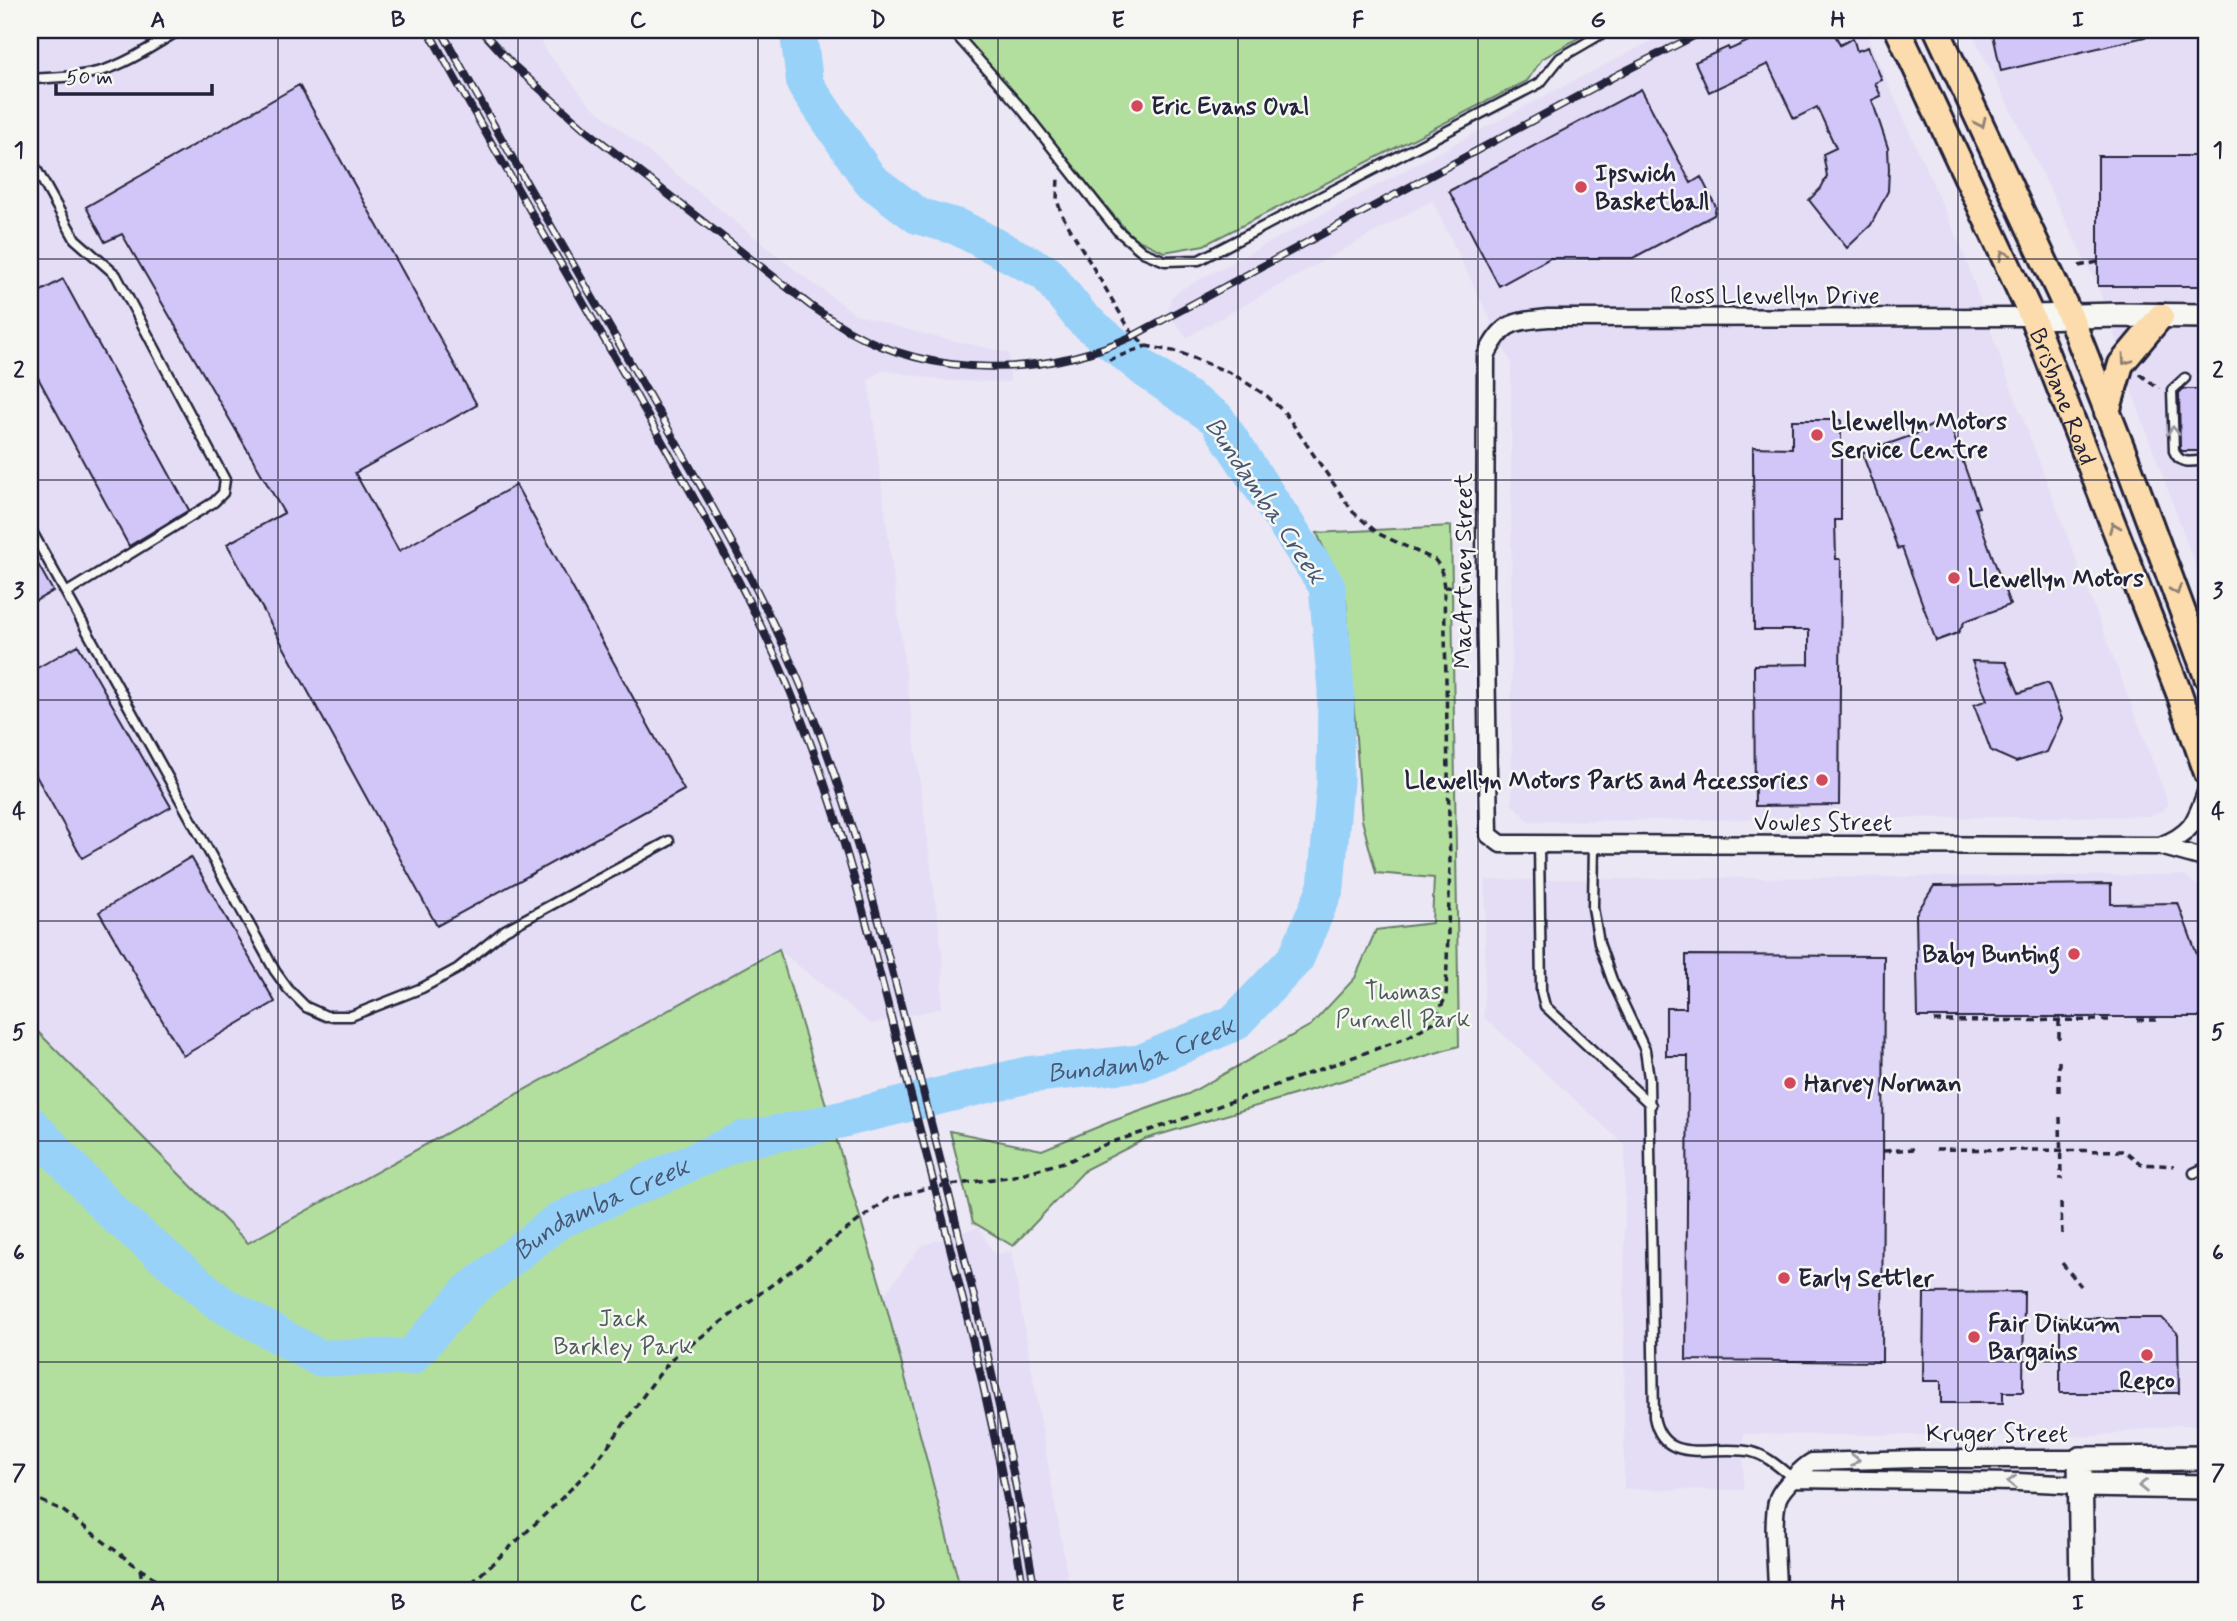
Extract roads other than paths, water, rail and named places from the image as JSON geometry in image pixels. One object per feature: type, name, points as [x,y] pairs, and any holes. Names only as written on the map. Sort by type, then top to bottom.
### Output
[{"type":"main road","name":"Brisbane Road","points":[[1898,30],[2032,317],[2179,693],[2207,773]]},
{"type":"main road","name":"Brisbane Road","points":[[1937,30],[2070,316],[2207,677]]},
{"type":"main road","points":[[2107,412],[2122,365],[2161,316]]},
{"type":"street","points":[[2032,317],[2207,316]]},
{"type":"street","name":"Ross Llewellyn Drive","points":[[1518,321],[1548,318],[2032,317]]},
{"type":"street","name":"MacArtney Street","points":[[1489,835],[1486,356],[1497,334],[1518,321]]},
{"type":"street","name":"Vowles Street","points":[[2160,846],[2177,839],[2193,827],[2207,790]]},
{"type":"street","name":"Vowles Street","points":[[1489,835],[1501,844],[2160,846],[2207,859]]},
{"type":"street","name":"Kruger Street","points":[[1777,1591],[1779,1497],[1805,1466],[1812,1462],[2207,1458]]},
{"type":"street","points":[[2080,1459],[2082,1591]]},
{"type":"street","name":"Kruger Street","points":[[1794,1479],[2207,1487]]},
{"type":"lane","points":[[30,79],[102,71],[124,62],[180,30]]},
{"type":"lane","points":[[952,30],[1021,108],[1117,230],[1143,252],[1165,261],[1199,260],[1540,83],[1559,58],[1608,30]]},
{"type":"lane","points":[[30,158],[75,239],[116,275],[225,480],[223,493],[214,502],[66,593]]},
{"type":"lane","points":[[2185,378],[2174,387],[2175,456],[2187,462],[2207,460]]},
{"type":"lane","points":[[30,528],[275,971],[306,1007],[326,1016],[351,1016],[422,988],[457,969],[505,930],[669,841]]},
{"type":"lane","points":[[1539,844],[1541,991],[1545,1006],[1651,1105]]},
{"type":"lane","points":[[1594,844],[1593,908],[1599,943],[1612,980],[1645,1050],[1651,1105],[1656,1430],[1665,1443],[1677,1450],[1751,1452],[1766,1458],[1794,1479]]},
{"type":"lane","points":[[2194,1173],[2207,1167]]},
{"type":"waterway","name":"Bundamba Creek","points":[[30,1124],[115,1215],[220,1303],[319,1358],[411,1357],[468,1292],[558,1221],[742,1140],[806,1128],[1027,1075],[1140,1063],[1234,1023],[1296,958],[1326,887],[1335,782],[1336,690],[1327,586],[1216,418],[1146,370],[1082,318],[1046,273],[958,227],[918,216],[870,180],[805,84],[798,30]]},
{"type":"railway","points":[[428,30],[718,542],[765,635],[801,718],[837,822],[882,981],[972,1338],[1013,1527],[1024,1591]]},
{"type":"railway","points":[[441,30],[723,527],[777,631],[814,717],[865,870],[920,1079],[997,1398],[1035,1591]]},
{"type":"railway","points":[[481,30],[512,64],[586,130],[820,312],[881,346],[916,357],[989,367],[1063,359],[1099,350],[1133,336],[1619,74],[1706,30]]},
{"type":"place","name":"Eric Evans Oval","points":[[1137,106]]},
{"type":"place","name":"Ipswich Basketball","points":[[1581,187]]},
{"type":"place","name":"Llewellyn Motors Service Centre","points":[[1817,435]]},
{"type":"place","name":"Llewellyn Motors","points":[[1954,578]]},
{"type":"place","name":"Llewellyn Motors Parts and Accessories","points":[[1822,780]]},
{"type":"place","name":"Baby Bunting","points":[[2074,954]]},
{"type":"place","name":"Harvey Norman","points":[[1790,1083]]},
{"type":"place","name":"Early Settler","points":[[1784,1278]]},
{"type":"place","name":"Fair Dinkum Bargains","points":[[1974,1337]]},
{"type":"place","name":"Repco","points":[[2147,1355]]},
{"type":"park label","name":"Thomas Purnell Park","points":[[1403,1005]]},
{"type":"park label","name":"Jack Barkley Park","points":[[623,1332]]}]
